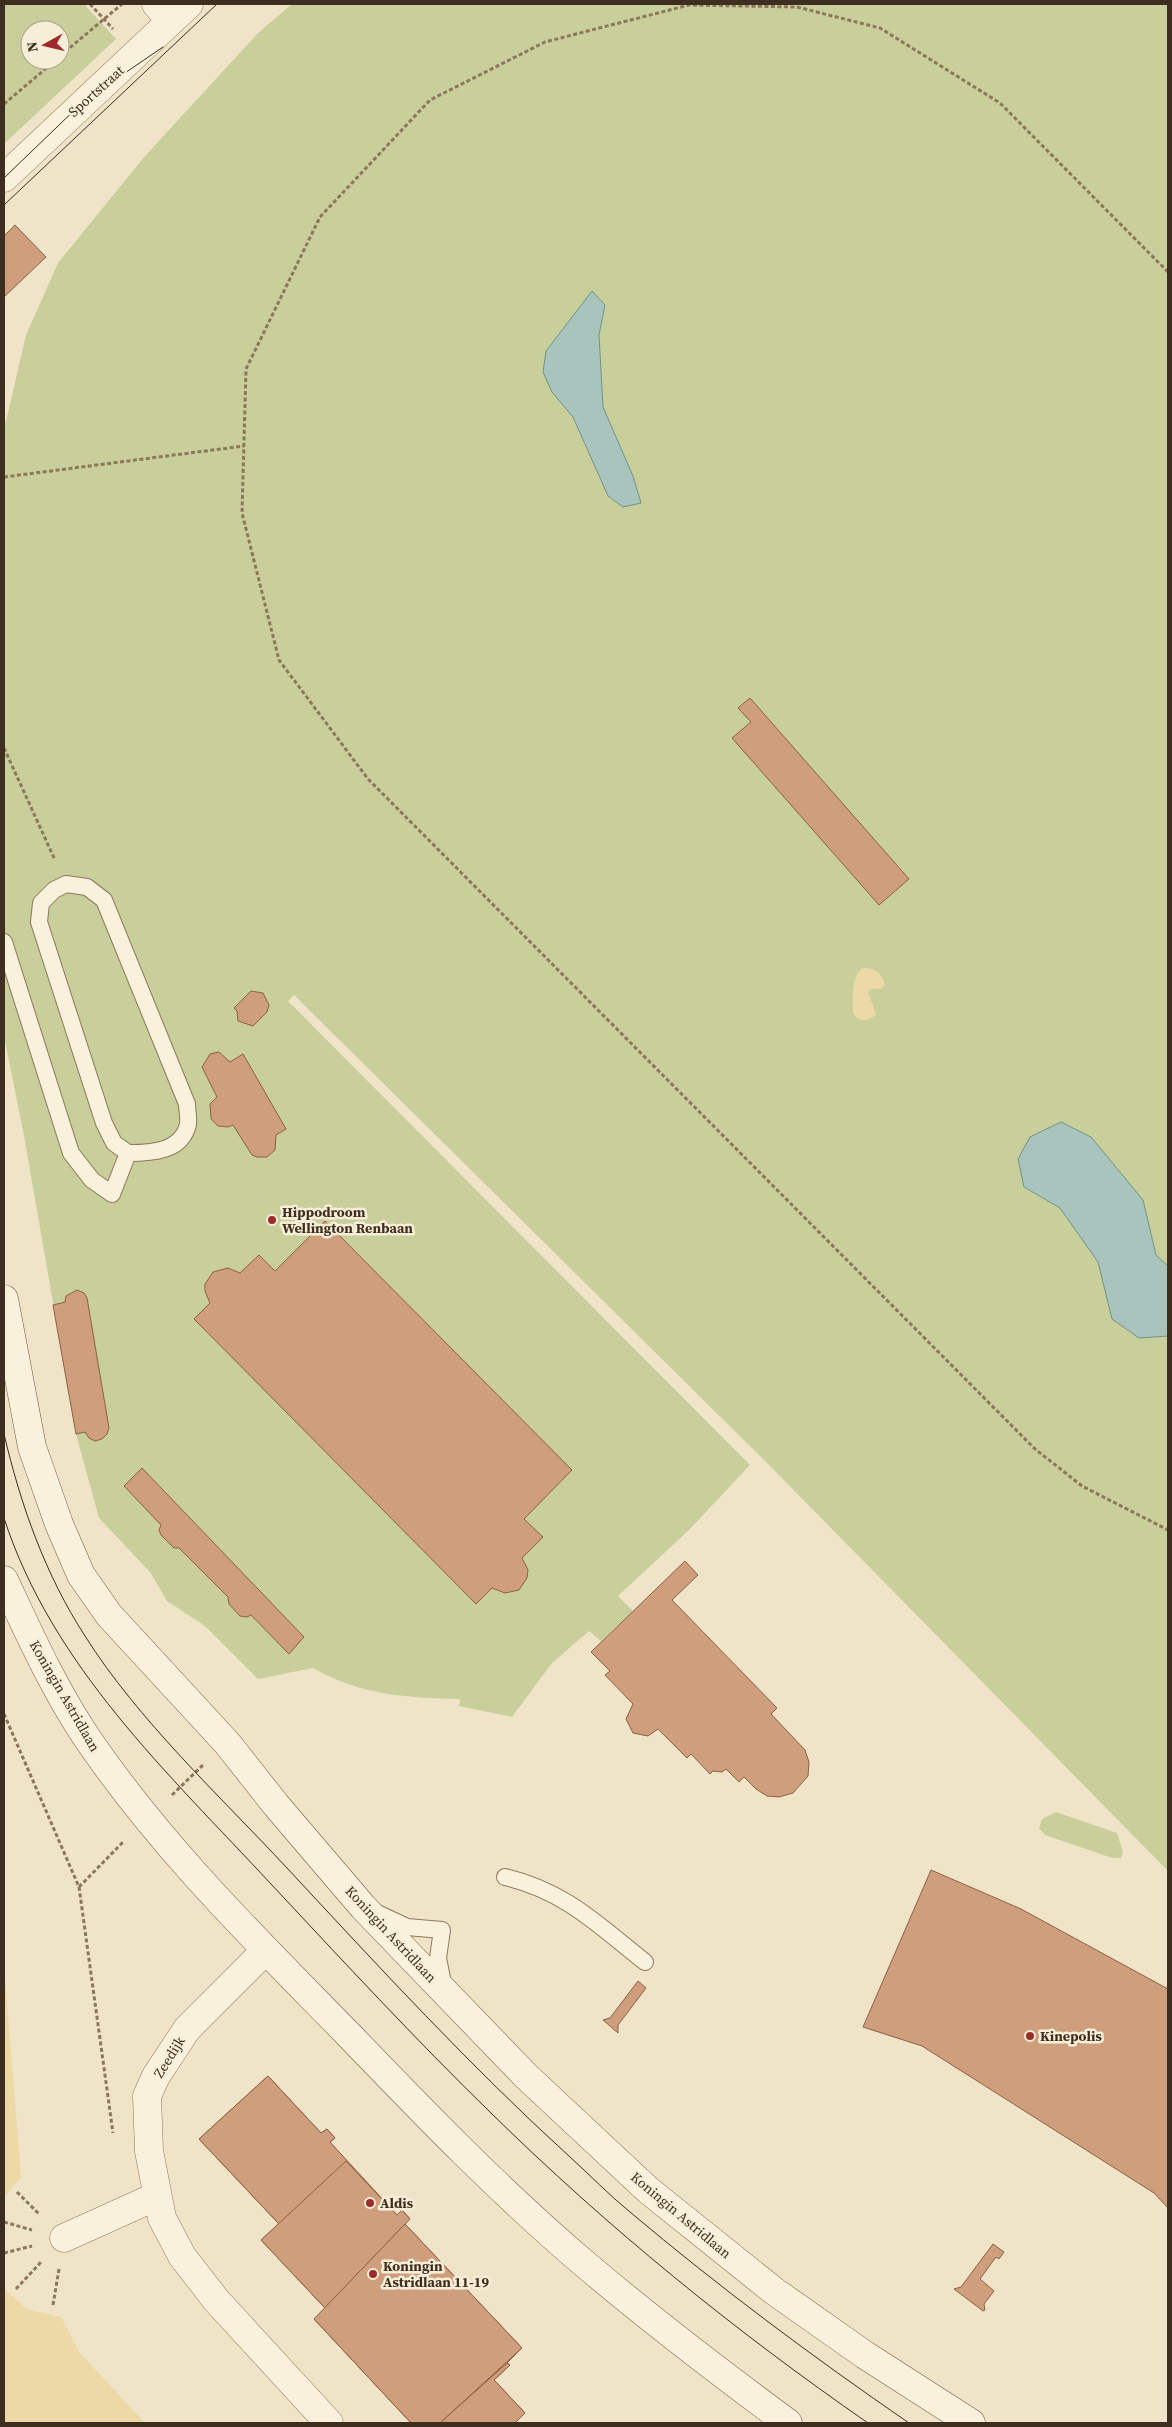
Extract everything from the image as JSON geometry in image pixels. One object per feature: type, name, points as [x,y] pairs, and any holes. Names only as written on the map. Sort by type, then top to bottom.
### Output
[{"type":"street","name":"Sportstraat","points":[[4,178],[172,10]]},
{"type":"street","name":"Koningin Astridlaan","points":[[4,1299],[32,1447],[59,1524],[81,1575],[108,1615],[227,1743],[276,1805],[363,1907],[526,2076],[648,2190],[774,2291],[865,2355],[971,2423]]},
{"type":"street","name":"Koningin Astridlaan","points":[[4,1580],[43,1663],[84,1734],[146,1819],[266,1950],[460,2149],[585,2264],[713,2368],[788,2423]]},
{"type":"street","name":"Zeedijk","points":[[266,1950],[187,2029],[156,2076],[147,2096],[149,2151],[162,2218],[182,2256],[216,2300],[329,2423]]},
{"type":"street","points":[[64,2238],[157,2196]]},
{"type":"lane","points":[[66,884],[87,887],[104,900],[187,1104],[188,1124],[180,1141],[156,1153],[128,1153],[114,1143],[104,1123],[39,922],[41,903],[54,890],[66,884]]},
{"type":"lane","points":[[4,942],[71,1153],[92,1180],[112,1194],[128,1153]]},
{"type":"lane","points":[[505,1877],[532,1883],[567,1901],[645,1962]]},
{"type":"lane","points":[[363,1907],[407,1927],[442,1930],[438,1958],[445,1992]]},
{"type":"path","points":[[70,48],[122,4]]},
{"type":"path","points":[[1168,272],[1000,103],[880,28],[797,6],[689,5],[545,42],[430,100],[320,217],[246,369],[242,513],[279,660],[368,779],[1035,1449],[1082,1486],[1168,1530]]},
{"type":"path","points":[[4,104],[44,70]]},
{"type":"path","points":[[4,478],[244,446]]},
{"type":"path","points":[[4,748],[66,884]]},
{"type":"path","points":[[79,1887],[146,1819],[227,1743]]},
{"type":"green space","points":[[4,4],[84,4],[116,39],[4,144]]},
{"type":"green space","points":[[292,4],[1168,4],[1168,1871],[770,1466],[294,995],[288,1001],[750,1465],[689,1530],[618,1596],[633,1611],[601,1641],[589,1631],[552,1663],[512,1717],[459,1706],[460,1699],[421,1698],[366,1689],[348,1684],[313,1668],[258,1679],[205,1626],[167,1601],[150,1572],[99,1518],[76,1434],[24,1136],[4,1036],[4,430],[26,335],[58,263],[145,156],[258,33]]},
{"type":"green space","points":[[1056,1812],[1117,1833],[1123,1852],[1121,1858],[1112,1858],[1045,1835],[1039,1828],[1042,1819]]},
{"type":"sand","points":[[864,968],[878,972],[885,985],[881,989],[871,989],[868,992],[876,1014],[870,1019],[861,1020],[853,1013],[853,1001],[857,975]]},
{"type":"sand","points":[[4,1964],[21,2177],[4,2198]]},
{"type":"sand","points":[[4,2289],[27,2309],[61,2317],[79,2352],[145,2423],[4,2423]]},
{"type":"water","points":[[592,291],[605,305],[599,335],[603,407],[633,476],[641,503],[623,507],[608,496],[573,417],[552,392],[543,372],[546,351]]},
{"type":"water","points":[[1061,1122],[1091,1137],[1143,1200],[1156,1255],[1168,1266],[1168,1336],[1139,1338],[1112,1319],[1098,1262],[1060,1208],[1024,1187],[1018,1159],[1030,1137]]},
{"type":"building","points":[[15,225],[46,257],[4,297],[4,236]]},
{"type":"building","points":[[750,698],[909,879],[879,905],[732,738],[751,722],[738,708]]},
{"type":"building","points":[[251,991],[263,993],[269,1005],[267,1012],[253,1026],[238,1021],[237,1011],[234,1008]]},
{"type":"building","points":[[219,1052],[230,1062],[243,1054],[286,1129],[276,1135],[275,1150],[267,1157],[252,1155],[233,1125],[228,1127],[218,1126],[211,1119],[210,1104],[217,1097],[202,1067],[210,1054]]},
{"type":"building","points":[[325,1221],[572,1470],[524,1519],[543,1537],[522,1558],[528,1570],[527,1578],[519,1590],[505,1593],[492,1588],[476,1604],[194,1319],[210,1303],[205,1291],[205,1284],[213,1272],[228,1268],[240,1273],[259,1255],[275,1271]]},
{"type":"building","points":[[77,1290],[84,1293],[87,1298],[109,1428],[107,1434],[102,1439],[95,1441],[89,1438],[85,1432],[76,1434],[53,1305],[65,1302],[66,1296]]},
{"type":"building","points":[[142,1468],[304,1637],[289,1654],[251,1615],[247,1617],[240,1616],[229,1604],[228,1597],[179,1548],[174,1548],[161,1535],[159,1530],[161,1525],[124,1486]]},
{"type":"building","points":[[685,1561],[698,1575],[672,1600],[777,1708],[771,1714],[805,1750],[809,1762],[808,1776],[793,1793],[779,1797],[767,1796],[756,1789],[744,1777],[739,1782],[726,1769],[722,1772],[713,1771],[710,1774],[691,1754],[687,1758],[658,1729],[648,1736],[633,1733],[626,1719],[633,1704],[605,1675],[610,1671],[591,1652]]},
{"type":"building","name":"Kinepolis","points":[[931,1870],[1021,1909],[1168,1989],[1168,2208],[1154,2193],[922,2046],[863,2027]]},
{"type":"building","points":[[638,1981],[646,1988],[618,2025],[618,2033],[603,2020],[610,2018]]},
{"type":"building","points":[[268,2076],[321,2133],[327,2129],[335,2138],[330,2142],[346,2161],[279,2224],[199,2139]]},
{"type":"building","name":"Koningin Astridlaan 11-19","points":[[268,2076],[321,2133],[327,2129],[335,2138],[330,2142],[397,2215],[402,2210],[410,2219],[405,2224],[522,2348],[507,2363],[510,2365],[494,2380],[525,2413],[515,2423],[411,2423],[314,2319],[325,2308],[261,2240],[279,2224],[199,2139]]},
{"type":"building","points":[[346,2161],[397,2215],[402,2210],[410,2219],[325,2308],[261,2240]]},
{"type":"building","points":[[405,2224],[522,2348],[440,2423],[411,2423],[314,2319]]},
{"type":"building","points":[[993,2244],[1004,2252],[999,2259],[996,2257],[980,2279],[994,2291],[984,2304],[985,2310],[983,2311],[954,2289],[961,2287]]},
{"type":"building","points":[[507,2363],[510,2365],[494,2380],[525,2413],[515,2423],[440,2423]]},
{"type":"tram line","points":[[4,205],[217,4]]},
{"type":"tram line","points":[[4,178],[84,101],[163,47]]},
{"type":"tram line","points":[[4,1434],[18,1487],[36,1539],[46,1564],[71,1612],[106,1667],[130,1698],[181,1756],[461,2052],[533,2123],[615,2199],[767,2321],[909,2423]]},
{"type":"tram line","points":[[4,1518],[25,1572],[51,1622],[82,1670],[117,1715],[193,1801],[380,2000],[491,2113],[580,2197],[626,2237],[769,2352],[868,2423]]},
{"type":"place","name":"Hippodroom Wellington Renbaan","points":[[272,1220]]},
{"type":"place","name":"Kinepolis","points":[[1030,2036]]},
{"type":"place","name":"Aldis","points":[[370,2203]]},
{"type":"place","name":"Koningin Astridlaan 11-19","points":[[373,2274]]}]
